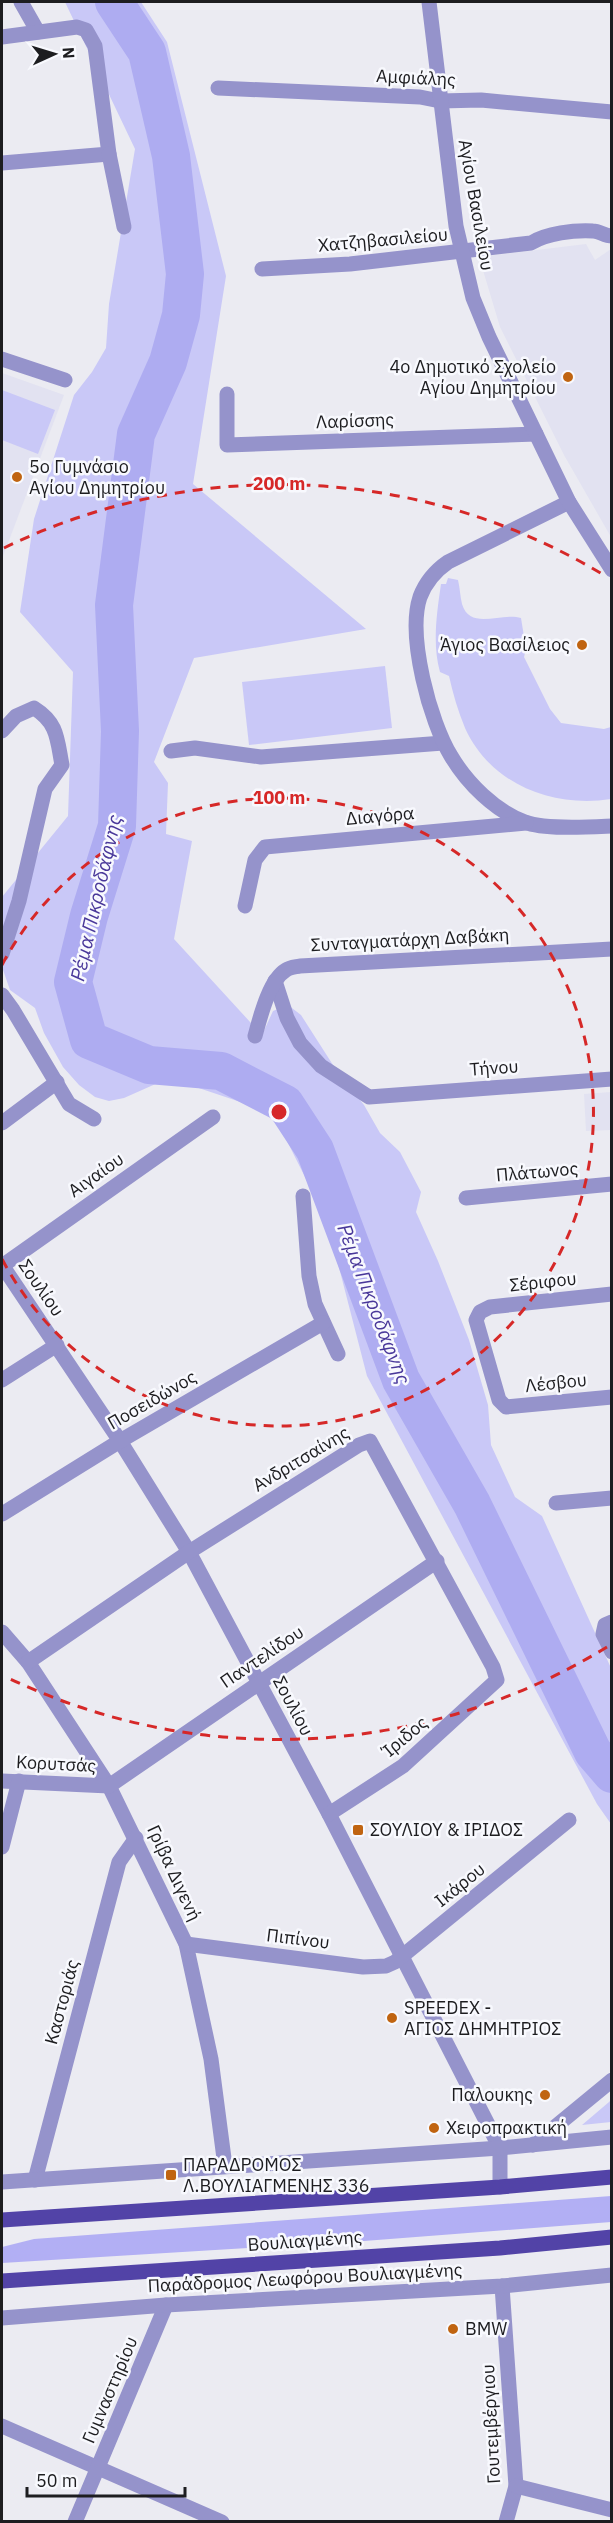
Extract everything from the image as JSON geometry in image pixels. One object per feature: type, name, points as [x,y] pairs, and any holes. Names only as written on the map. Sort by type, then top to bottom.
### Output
[{"type":"main road","points":[[2,2220],[500,2187],[612,2177]]},
{"type":"main road","name":"Βουλιαγμένης","points":[[2,2281],[500,2248],[612,2237]]},
{"type":"street","points":[[21,2],[38,32]]},
{"type":"street","name":"Αγίου Βασιλείου","points":[[429,2],[461,252],[481,318],[569,502],[612,570]]},
{"type":"street","points":[[2,36],[77,27],[86,30],[96,46],[109,154],[124,227]]},
{"type":"street","name":"Αμφιάλης","points":[[218,88],[420,97],[440,101],[481,100],[612,112]]},
{"type":"street","points":[[2,163],[109,154]]},
{"type":"street","name":"Χατζηβασιλείου","points":[[262,269],[350,264],[461,252],[531,243],[542,236],[595,231],[612,236]]},
{"type":"street","points":[[2,359],[65,380]]},
{"type":"street","name":"Λαρίσσης","points":[[227,394],[227,445],[536,434]]},
{"type":"street","points":[[569,502],[448,562],[436,571],[419,598],[418,641],[424,685],[443,743],[452,759],[487,798],[526,823],[579,827],[612,826]]},
{"type":"street","points":[[2,731],[16,716],[34,708],[47,716],[54,727],[62,765],[45,789],[20,902],[2,954]]},
{"type":"street","points":[[171,751],[195,748],[261,757],[443,743]]},
{"type":"street","name":"Διαγόρα","points":[[245,906],[255,860],[265,847],[526,823]]},
{"type":"street","name":"Συνταγματάρχη Δαβάκη","points":[[275,981],[285,970],[300,966],[612,950]]},
{"type":"street","points":[[255,1036],[265,1003],[275,981]]},
{"type":"street","name":"Τήνου","points":[[275,981],[287,1018],[300,1043],[321,1066],[369,1097],[612,1079]]},
{"type":"street","points":[[2,995],[69,1104],[94,1119]]},
{"type":"street","points":[[2,1123],[57,1082]]},
{"type":"street","name":"Αιγαίου","points":[[2,1265],[213,1117]]},
{"type":"street","name":"Πλάτωνος","points":[[466,1198],[612,1184]]},
{"type":"street","points":[[303,1196],[309,1276],[323,1323],[338,1354]]},
{"type":"street","name":"Σουλίου","points":[[2,1265],[120,1441],[189,1552],[329,1814],[500,2148],[500,2187]]},
{"type":"street","name":"Σέριφου","points":[[506,1407],[500,1400],[476,1320],[480,1312],[490,1307],[612,1294]]},
{"type":"street","name":"Ποσειδώνος","points":[[2,1514],[120,1441],[323,1323]]},
{"type":"street","points":[[2,1380],[57,1345]]},
{"type":"street","name":"Λέσβου","points":[[506,1407],[612,1396]]},
{"type":"street","name":"Ανδριτσαίνης","points":[[28,1662],[189,1552],[359,1444],[370,1441],[437,1561],[493,1668],[497,1680]]},
{"type":"street","points":[[556,1503],[612,1498]]},
{"type":"street","name":"Παντελίδου","points":[[109,1786],[437,1561]]},
{"type":"street","points":[[608,1623],[603,1634],[612,1652]]},
{"type":"street","name":"Γρίβα Διγενή","points":[[2,1632],[28,1662],[109,1786],[186,1944],[211,2060],[225,2166]]},
{"type":"street","name":"Ίριδος","points":[[329,1814],[403,1766],[497,1680]]},
{"type":"street","points":[[2,1847],[19,1780]]},
{"type":"street","name":"Κορυτσάς","points":[[2,1781],[109,1786]]},
{"type":"street","name":"Ικάρου","points":[[403,1956],[569,1820]]},
{"type":"street","name":"Καστοριάς","points":[[35,2180],[119,1862],[136,1838]]},
{"type":"street","name":"Πιπίνου","points":[[186,1944],[370,1967],[386,1966],[403,1956]]},
{"type":"street","points":[[533,2145],[612,2080]]},
{"type":"street","points":[[2,2182],[500,2148],[612,2137]]},
{"type":"street","name":"Παράδρομος Λεωφόρου Βουλιαγμένης","points":[[2,2318],[166,2305],[502,2286],[612,2275]]},
{"type":"street","name":"Γουτεμβέργιου","points":[[502,2286],[516,2486],[506,2522]]},
{"type":"street","name":"Γυμναστηρίου","points":[[75,2522],[166,2305]]},
{"type":"street","points":[[2,2426],[222,2522]]},
{"type":"street","points":[[516,2486],[612,2510]]},
{"type":"shaded area","points":[[65,2],[141,2],[167,42],[226,276],[193,484],[366,629],[194,658],[154,762],[168,783],[166,834],[192,841],[174,939],[262,1035],[273,1011],[288,1005],[301,1015],[333,1065],[364,1105],[380,1133],[400,1152],[421,1192],[416,1212],[469,1340],[488,1405],[491,1445],[515,1497],[542,1516],[611,1668],[611,1824],[597,1804],[367,1376],[327,1221],[273,1113],[169,1078],[124,1098],[109,1101],[95,1097],[79,1085],[63,1067],[44,1033],[35,1008],[10,990],[2,967],[2,897],[68,816],[73,672],[20,612],[34,519],[74,395],[92,372],[106,348],[109,304],[135,149]]},
{"type":"shaded area","name":"4ο Δημοτικό Σχολείο Αγίου Δημητρίου","points":[[586,244],[595,260],[611,249],[611,537],[564,455],[500,327],[479,257]]},
{"type":"shaded area","name":"5ο Γυμνάσιο Αγίου Δημητρίου","points":[[2,373],[64,395],[2,559]]},
{"type":"shaded area","points":[[2,390],[55,410],[38,454],[2,440]]},
{"type":"shaded area","points":[[448,578],[458,580],[462,604],[472,617],[479,619],[521,618],[526,649],[524,657],[550,709],[561,723],[604,729],[611,727],[611,799],[567,800],[546,796],[507,778],[476,748],[462,722],[449,676],[440,672],[436,650],[441,584],[446,584]]},
{"type":"shaded area","points":[[385,666],[392,728],[249,745],[242,682]]},
{"type":"shaded area","points":[[611,1092],[611,1130],[586,1131],[584,1094]]},
{"type":"shaded area","points":[[611,2100],[611,2122],[582,2125],[609,2102]]},
{"type":"shaded area","points":[[611,2196],[611,2222],[364,2241],[2,2263],[2,2247],[34,2239]]},
{"type":"waterway","name":"Ρέμα Πικροδάφνης","points":[[114,2],[147,52],[171,156],[185,274],[181,315],[168,362],[136,434],[114,605],[120,731],[117,826],[89,916],[73,982],[89,1040],[149,1065],[221,1071],[285,1104],[315,1150],[401,1380],[472,1504],[593,1752],[612,1774]]},
{"type":"place","name":"4ο Δημοτικό Σχολείο Αγίου Δημητρίου","points":[[568,377]]},
{"type":"place","name":"5ο Γυμνάσιο Αγίου Δημητρίου","points":[[17,477]]},
{"type":"place","name":"Άγιος Βασίλειος","points":[[582,645]]},
{"type":"place","name":"ΣΟΥΛΙΟΥ & ΙΡΙΔΟΣ","points":[[358,1830]]},
{"type":"place","name":"SPEEDEX - ΑΓΙΟΣ ΔΗΜΗΤΡΙΟΣ","points":[[392,2018]]},
{"type":"place","name":"Παλουκης","points":[[545,2095]]},
{"type":"place","name":"Χειροπρακτική","points":[[434,2128]]},
{"type":"place","name":"ΠΑΡΑΔΡΟΜΟΣ Λ.ΒΟΥΛΙΑΓΜΕΝΗΣ 336","points":[[171,2175]]},
{"type":"place","name":"BMW","points":[[453,2329]]}]
